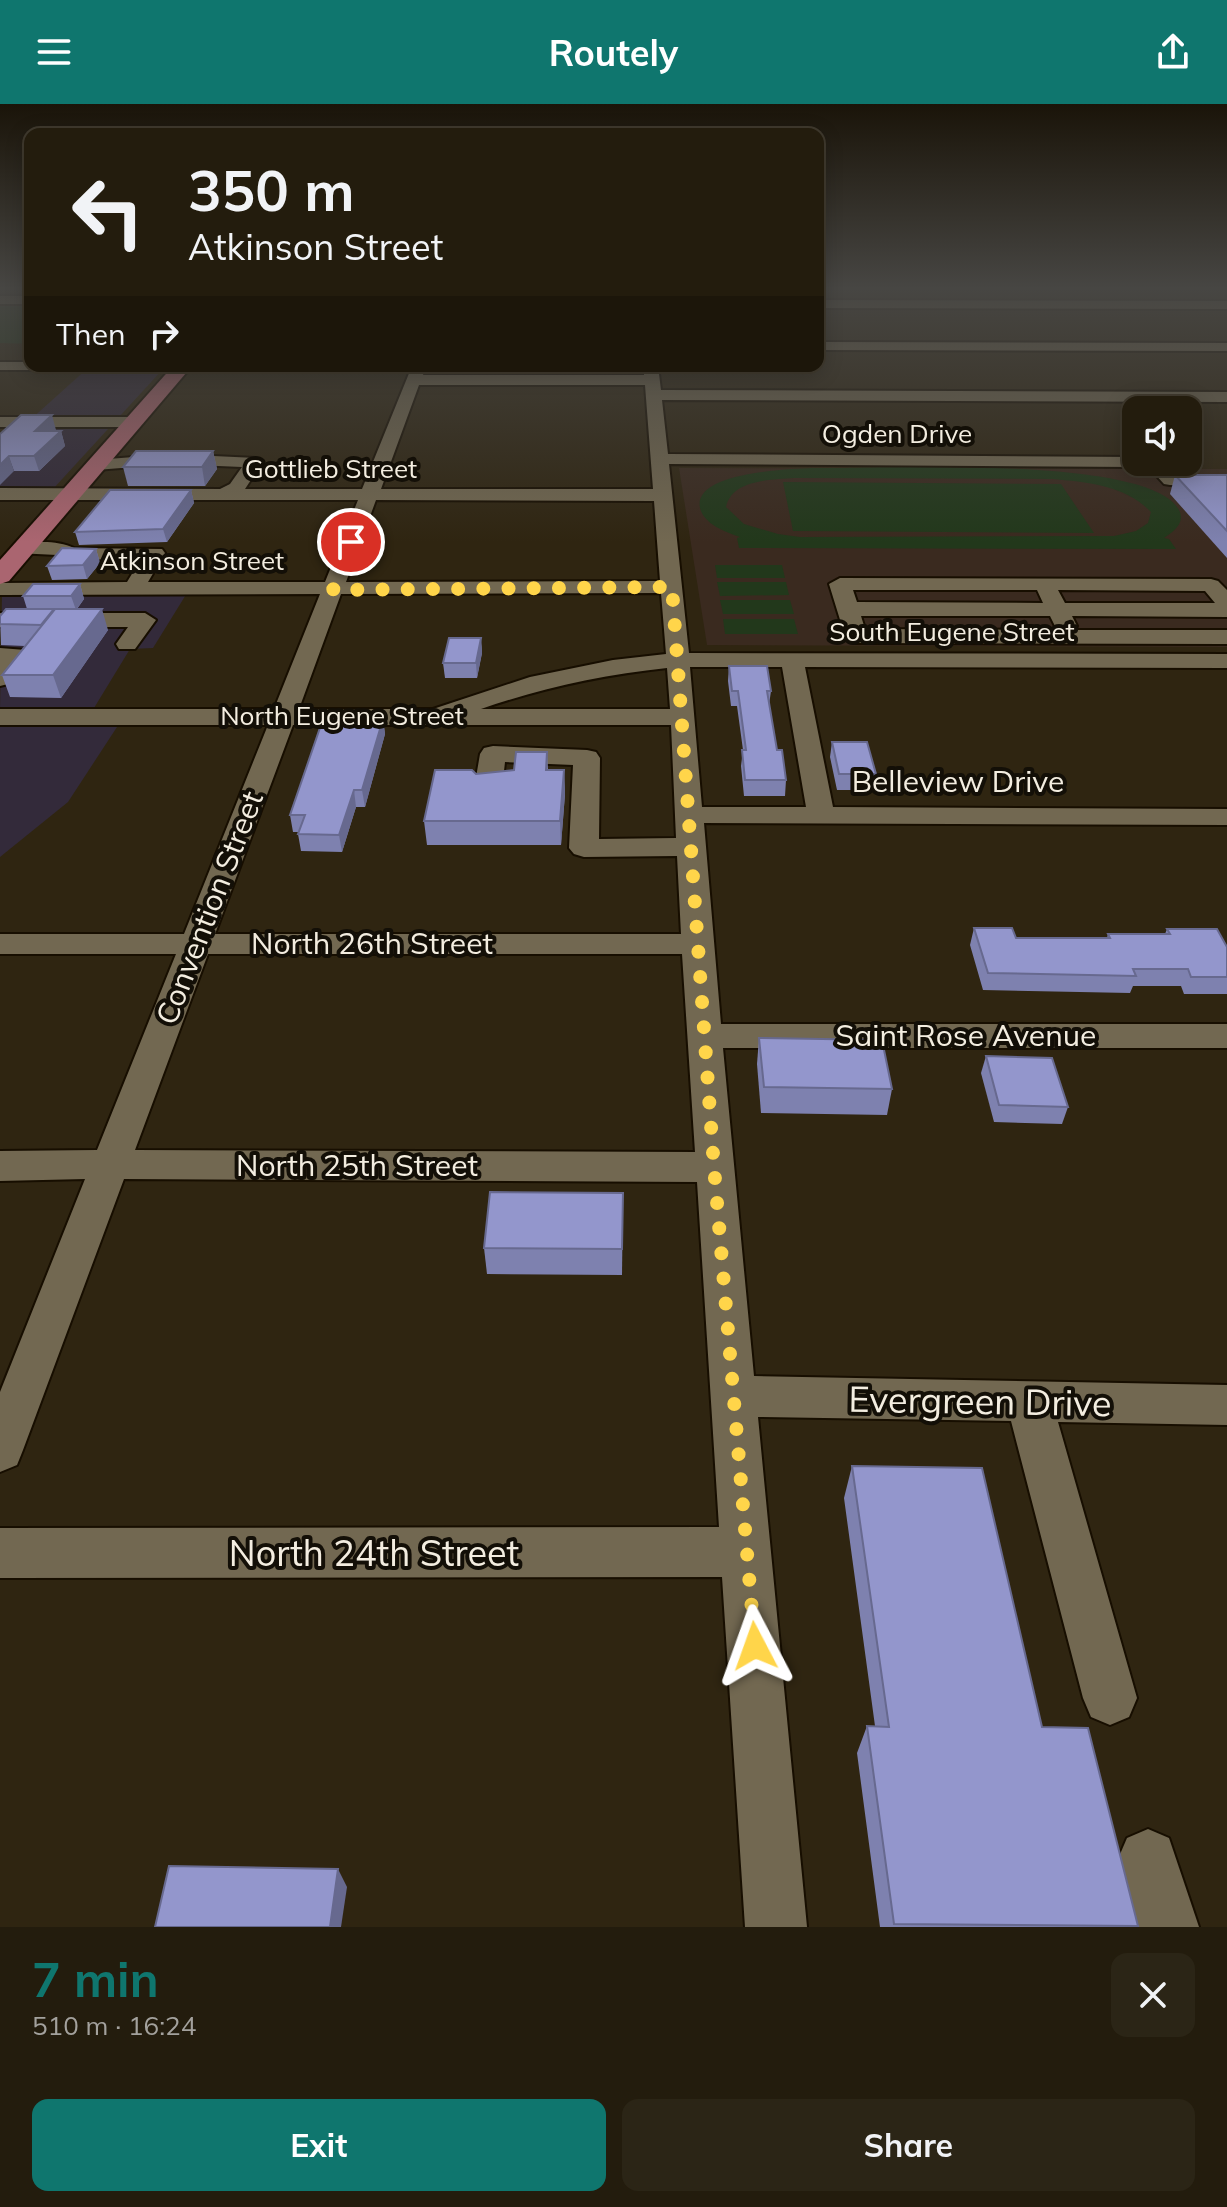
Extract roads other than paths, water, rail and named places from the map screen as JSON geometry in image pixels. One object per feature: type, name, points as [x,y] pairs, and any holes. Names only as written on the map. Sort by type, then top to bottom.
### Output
[{"type":"main road","points":[[0,576],[178,372]]},
{"type":"street","points":[[1104,371],[1130,396]]},
{"type":"street","points":[[86,383],[96,372]]},
{"type":"street","points":[[138,372],[129,382],[174,372]]},
{"type":"street","points":[[416,373],[1122,397]]},
{"type":"street","name":"Convention Street","points":[[0,1450],[416,373]]},
{"type":"street","points":[[652,381],[683,717],[714,1167],[748,1552],[776,1927]]},
{"type":"street","points":[[1202,397],[1227,397]]},
{"type":"street","points":[[0,422],[133,422]]},
{"type":"street","points":[[96,465],[171,459],[250,462],[251,466],[236,488],[224,494]]},
{"type":"street","name":"Ogden Drive","points":[[659,459],[1122,462]]},
{"type":"street","points":[[1166,476],[1170,480],[1227,482]]},
{"type":"street","name":"Gottlieb Street","points":[[0,494],[661,495]]},
{"type":"street","points":[[159,494],[143,514],[185,514]]},
{"type":"street","points":[[23,549],[61,549],[71,554],[155,553],[133,589]]},
{"type":"street","points":[[1227,607],[1211,585],[840,584],[856,636],[1081,653],[1227,637]]},
{"type":"street","points":[[1044,584],[1081,653]]},
{"type":"street","name":"Atkinson Street","points":[[0,589],[672,587]]},
{"type":"street","points":[[127,644],[167,589]]},
{"type":"street","points":[[848,609],[1227,607]]},
{"type":"street","points":[[0,620],[145,620]]},
{"type":"street","name":"South Eugene Street","points":[[438,716],[530,684],[613,667],[678,660],[1081,653],[1227,661]]},
{"type":"street","points":[[792,660],[821,815]]},
{"type":"street","points":[[0,739],[8,716]]},
{"type":"street","name":"North Eugene Street","points":[[8,716],[683,717]]},
{"type":"street","points":[[488,789],[493,754],[509,754],[515,716]]},
{"type":"street","name":"Belleview Drive","points":[[509,754],[587,758],[584,848],[821,815],[1227,817]]},
{"type":"street","name":"North 26th Street","points":[[0,944],[697,944]]},
{"type":"street","name":"Saint Rose Avenue","points":[[705,1036],[1227,1036]]},
{"type":"street","name":"North 25th Street","points":[[0,1166],[714,1167]]},
{"type":"street","name":"Evergreen Drive","points":[[734,1396],[1227,1405]]},
{"type":"street","points":[[1029,1402],[1110,1698]]},
{"type":"street","name":"North 24th Street","points":[[0,1553],[748,1552]]},
{"type":"street","points":[[1148,1859],[1168,1927]]}]
